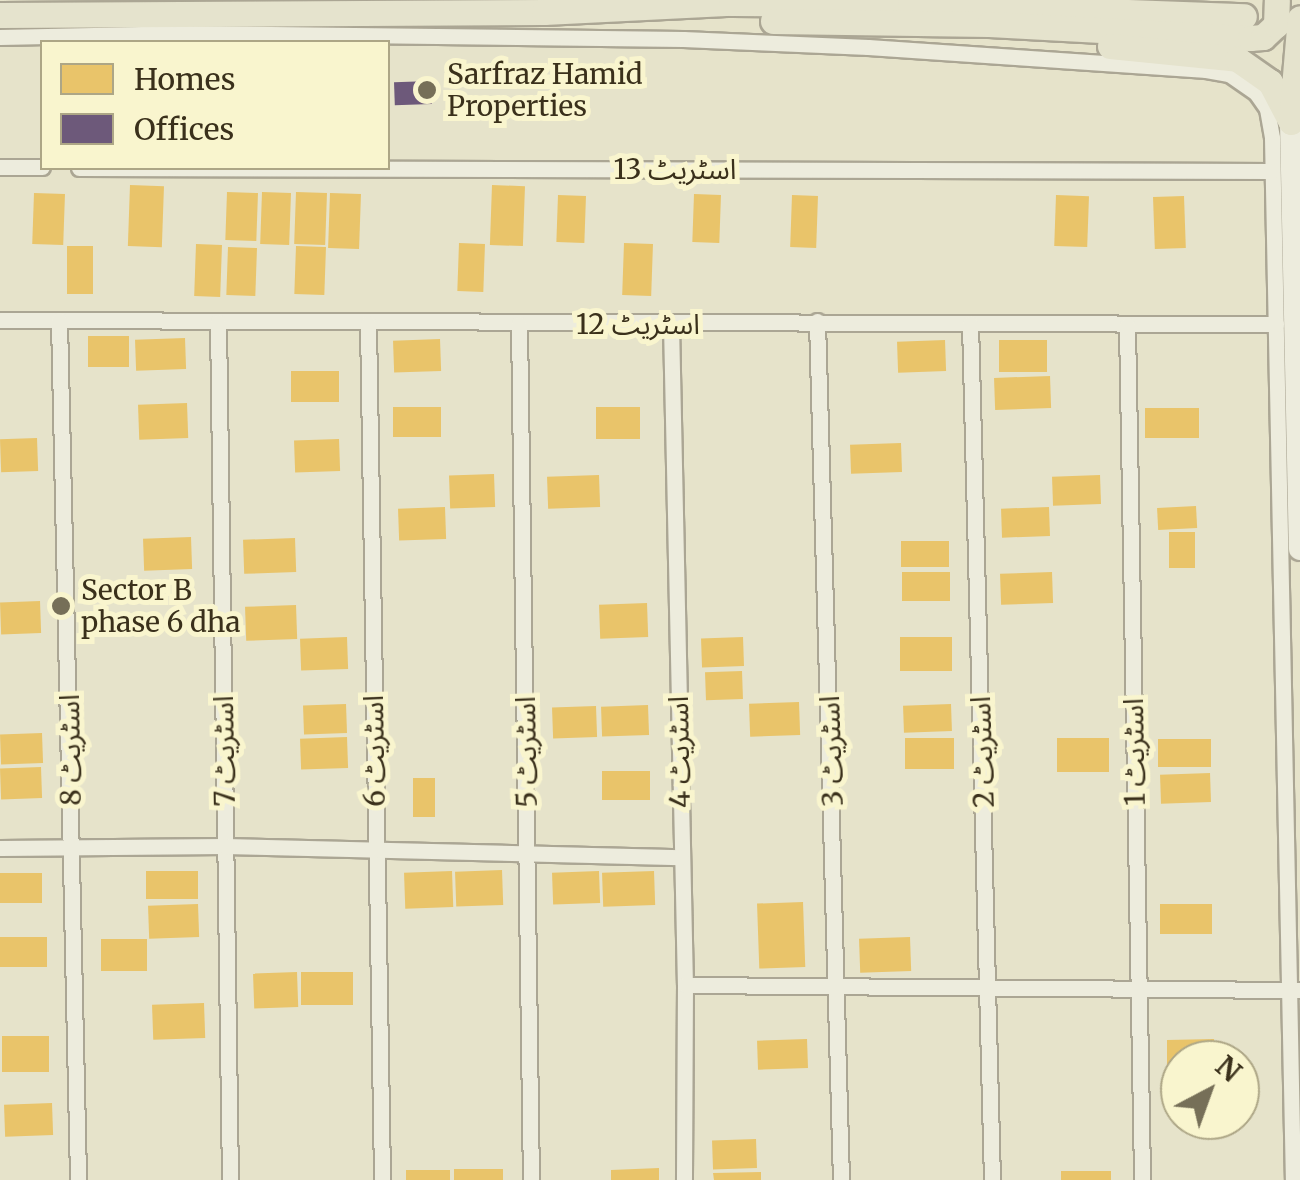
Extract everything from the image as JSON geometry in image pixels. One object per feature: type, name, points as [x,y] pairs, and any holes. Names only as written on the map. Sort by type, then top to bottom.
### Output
[{"type":"main road","points":[[544,12],[640,21],[989,24],[1250,38],[1270,33],[1276,25],[1277,0]]},
{"type":"main road","points":[[0,15],[544,12],[675,4],[910,4],[1244,16]]},
{"type":"main road","points":[[1300,18],[1284,230],[1300,549]]},
{"type":"main road","points":[[909,25],[967,35],[1227,55],[1257,69],[1270,82],[1292,122]]},
{"type":"street","points":[[0,37],[188,34],[683,40],[1206,70],[1239,80],[1262,101],[1270,119],[1272,171],[1284,230],[1276,324],[1296,990],[1294,1180]]},
{"type":"street","points":[[0,167],[40,168]]},
{"type":"street","name":"اسٹریٹ 13","points":[[390,169],[1272,171]]},
{"type":"street","name":"اسٹریٹ 12","points":[[0,320],[1276,324]]},
{"type":"street","name":"اسٹریٹ 8","points":[[59,320],[78,1180]]},
{"type":"street","name":"اسٹریٹ 7","points":[[218,322],[230,1180]]},
{"type":"street","name":"اسٹریٹ 3","points":[[818,322],[841,1180]]},
{"type":"street","name":"اسٹریٹ 6","points":[[368,323],[382,1180]]},
{"type":"street","name":"اسٹریٹ 5","points":[[519,324],[531,1180]]},
{"type":"street","name":"اسٹریٹ 4","points":[[671,324],[685,985],[684,1180]]},
{"type":"street","name":"اسٹریٹ 2","points":[[970,324],[992,1180]]},
{"type":"street","name":"اسٹریٹ 1","points":[[1127,325],[1142,1180]]},
{"type":"street","points":[[0,848],[225,846],[376,853],[681,857]]},
{"type":"street","points":[[685,985],[1296,990]]},
{"type":"building: Homes","points":[[130,185],[164,186],[162,247],[128,246]]},
{"type":"building: Homes","points":[[492,185],[525,186],[523,246],[490,245]]},
{"type":"building: Homes","points":[[227,192],[258,193],[256,241],[225,240]]},
{"type":"building: Homes","points":[[262,192],[291,193],[289,245],[260,244]]},
{"type":"building: Homes","points":[[296,192],[327,193],[325,245],[294,244]]},
{"type":"building: Homes","points":[[34,193],[65,194],[63,245],[32,244]]},
{"type":"building: Homes","points":[[330,193],[361,194],[359,249],[328,248]]},
{"type":"building: Homes","points":[[694,194],[721,195],[719,243],[692,242]]},
{"type":"building: Homes","points":[[558,195],[586,196],[584,243],[556,242]]},
{"type":"building: Homes","points":[[792,195],[818,196],[816,248],[790,247]]},
{"type":"building: Homes","points":[[1056,195],[1089,196],[1087,247],[1054,246]]},
{"type":"building: Homes","points":[[1184,196],[1186,248],[1155,249],[1153,197]]},
{"type":"building: Homes","points":[[459,243],[485,244],[483,292],[457,291]]},
{"type":"building: Homes","points":[[624,243],[653,244],[651,296],[622,295]]},
{"type":"building: Homes","points":[[196,244],[222,245],[220,297],[194,296]]},
{"type":"building: Homes","points":[[67,246],[93,246],[93,294],[67,294]]},
{"type":"building: Homes","points":[[296,246],[326,247],[324,295],[294,294]]},
{"type":"building: Homes","points":[[228,247],[257,248],[255,296],[226,295]]},
{"type":"building: Homes","points":[[88,336],[129,336],[129,367],[88,367]]},
{"type":"building: Homes","points":[[185,338],[186,369],[136,371],[135,340]]},
{"type":"building: Homes","points":[[440,339],[441,371],[394,373],[393,341]]},
{"type":"building: Homes","points":[[945,340],[946,371],[898,373],[897,342]]},
{"type":"building: Homes","points":[[999,340],[1047,340],[1047,372],[999,372]]},
{"type":"building: Homes","points":[[291,371],[339,371],[339,402],[291,402]]},
{"type":"building: Homes","points":[[1050,376],[1051,408],[995,410],[994,378]]},
{"type":"building: Homes","points":[[187,403],[188,438],[139,440],[138,405]]},
{"type":"building: Homes","points":[[393,407],[441,407],[441,437],[393,437]]},
{"type":"building: Homes","points":[[596,407],[640,407],[640,439],[596,439]]},
{"type":"building: Homes","points":[[1145,408],[1199,408],[1199,438],[1145,438]]},
{"type":"building: Homes","points":[[37,438],[38,471],[1,472],[0,439]]},
{"type":"building: Homes","points":[[339,439],[340,471],[295,473],[294,441]]},
{"type":"building: Homes","points":[[901,443],[902,472],[851,474],[850,445]]},
{"type":"building: Homes","points":[[494,474],[495,507],[450,509],[449,476]]},
{"type":"building: Homes","points":[[599,475],[600,507],[548,509],[547,477]]},
{"type":"building: Homes","points":[[1100,475],[1101,504],[1053,506],[1052,477]]},
{"type":"building: Homes","points":[[1196,506],[1197,528],[1158,530],[1157,508]]},
{"type":"building: Homes","points":[[445,507],[446,539],[399,541],[398,509]]},
{"type":"building: Homes","points":[[1049,507],[1050,536],[1002,538],[1001,509]]},
{"type":"building: Homes","points":[[1169,532],[1195,532],[1195,568],[1169,568]]},
{"type":"building: Homes","points":[[191,537],[192,569],[144,571],[143,539]]},
{"type":"building: Homes","points":[[295,538],[296,572],[244,574],[243,540]]},
{"type":"building: Homes","points":[[901,541],[949,541],[949,567],[901,567]]},
{"type":"building: Homes","points":[[902,572],[950,572],[950,601],[902,601]]},
{"type":"building: Homes","points":[[1052,572],[1053,603],[1001,605],[1000,574]]},
{"type":"building: Homes","points":[[40,601],[41,633],[1,634],[0,602]]},
{"type":"building: Homes","points":[[647,603],[648,637],[600,639],[599,605]]},
{"type":"building: Homes","points":[[296,605],[297,639],[246,641],[245,607]]},
{"type":"building: Homes","points":[[347,637],[348,669],[301,671],[300,639]]},
{"type":"building: Homes","points":[[743,637],[744,666],[702,667],[701,638]]},
{"type":"building: Homes","points":[[900,637],[952,637],[952,671],[900,671]]},
{"type":"building: Homes","points":[[742,671],[743,699],[706,700],[705,672]]},
{"type":"building: Homes","points":[[799,702],[800,735],[750,737],[749,704]]},
{"type":"building: Homes","points":[[346,704],[347,733],[304,734],[303,706]]},
{"type":"building: Homes","points":[[951,704],[952,731],[904,733],[903,706]]},
{"type":"building: Homes","points":[[648,705],[649,735],[602,737],[601,707]]},
{"type":"building: Homes","points":[[596,706],[597,737],[553,739],[552,708]]},
{"type":"building: Homes","points":[[42,733],[43,763],[1,764],[0,734]]},
{"type":"building: Homes","points":[[347,737],[348,768],[301,770],[300,739]]},
{"type":"building: Homes","points":[[905,738],[954,738],[954,769],[905,769]]},
{"type":"building: Homes","points":[[1057,738],[1109,738],[1109,772],[1057,772]]},
{"type":"building: Homes","points":[[1158,739],[1211,739],[1211,767],[1158,767]]},
{"type":"building: Homes","points":[[41,767],[42,798],[1,799],[0,768]]},
{"type":"building: Homes","points":[[602,771],[650,771],[650,800],[602,800]]},
{"type":"building: Homes","points":[[1210,773],[1211,802],[1161,804],[1160,775]]},
{"type":"building: Homes","points":[[413,778],[435,778],[435,817],[413,817]]},
{"type":"building: Homes","points":[[502,870],[503,905],[456,907],[455,872]]},
{"type":"building: Homes","points":[[146,871],[198,871],[198,899],[146,899]]},
{"type":"building: Homes","points":[[452,871],[453,907],[405,909],[404,873]]},
{"type":"building: Homes","points":[[599,871],[600,903],[553,905],[552,873]]},
{"type":"building: Homes","points":[[654,871],[655,905],[603,907],[602,873]]},
{"type":"building: Homes","points":[[0,873],[42,873],[42,903],[0,903]]},
{"type":"building: Homes","points":[[803,902],[805,967],[759,969],[757,904]]},
{"type":"building: Homes","points":[[198,904],[199,937],[149,939],[148,906]]},
{"type":"building: Homes","points":[[1160,904],[1212,904],[1212,934],[1160,934]]},
{"type":"building: Homes","points":[[0,937],[47,937],[47,967],[0,967]]},
{"type":"building: Homes","points":[[910,937],[911,971],[860,973],[859,939]]},
{"type":"building: Homes","points":[[101,939],[147,939],[147,971],[101,971]]},
{"type":"building: Homes","points":[[297,972],[298,1007],[254,1009],[253,974]]},
{"type":"building: Homes","points":[[301,972],[353,972],[353,1005],[301,1005]]},
{"type":"building: Homes","points":[[204,1003],[205,1038],[153,1040],[152,1005]]},
{"type":"building: Homes","points":[[2,1036],[49,1036],[49,1072],[2,1072]]},
{"type":"building: Homes","points":[[807,1039],[808,1068],[758,1070],[757,1041]]},
{"type":"building: Homes","points":[[52,1103],[53,1135],[5,1137],[4,1105]]},
{"type":"building: Homes","points":[[756,1139],[757,1168],[713,1170],[712,1141]]},
{"type":"building: Homes","points":[[659,1168],[659,1180],[611,1180],[611,1170]]},
{"type":"building: Homes","points":[[454,1169],[503,1169],[503,1180],[454,1180]]},
{"type":"building: Homes","points":[[406,1170],[450,1170],[450,1180],[406,1180]]},
{"type":"building: Homes","points":[[1061,1171],[1111,1171],[1111,1180],[1061,1180]]},
{"type":"building: Homes","points":[[761,1172],[761,1180],[714,1180],[713,1173]]},
{"type":"building: Offices","points":[[431,81],[432,104],[395,105],[394,82]]},
{"type":"place","name":"Sarfraz Hamid Properties","points":[[427,90]]},
{"type":"place","name":"Sector B phase 6 dha","points":[[61,606]]}]
